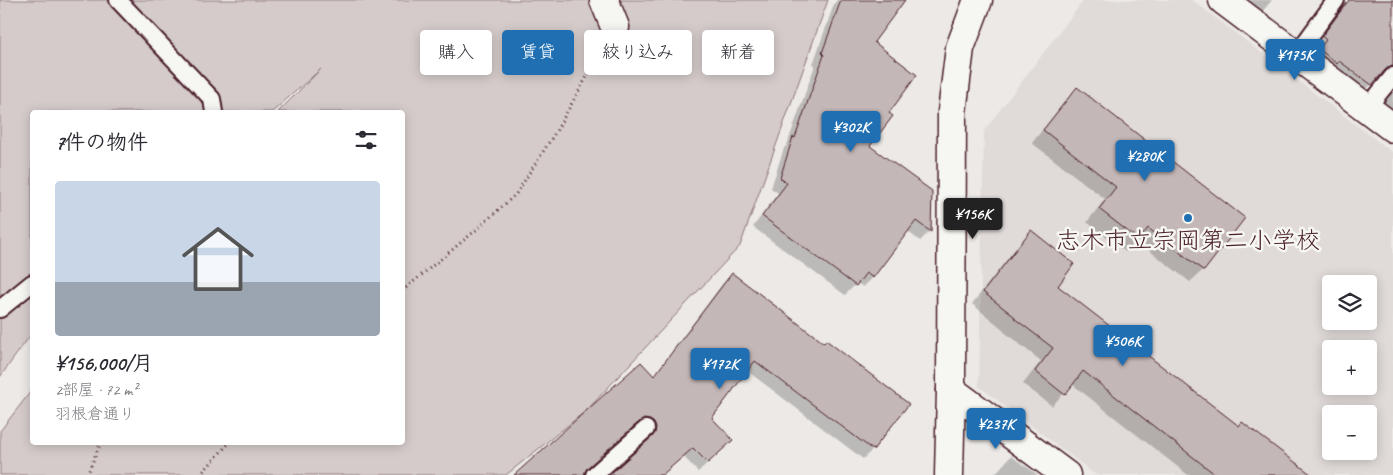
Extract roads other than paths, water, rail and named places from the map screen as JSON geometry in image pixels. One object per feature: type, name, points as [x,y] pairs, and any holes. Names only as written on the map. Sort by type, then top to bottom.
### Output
[{"type":"street","points":[[604,0],[615,27]]},
{"type":"street","points":[[949,475],[952,112],[960,48],[978,0]]},
{"type":"street","points":[[1223,0],[1393,128]]},
{"type":"street","points":[[951,390],[1066,475]]},
{"type":"lane","points":[[118,0],[212,99],[214,110]]},
{"type":"lane","points":[[1296,55],[1336,0]]},
{"type":"lane","points":[[1367,108],[1393,76]]},
{"type":"lane","points":[[0,309],[30,285]]},
{"type":"lane","points":[[594,475],[646,429]]},
{"type":"place","name":"志木市立宗岡第二小学校","points":[[1188,218]]}]
